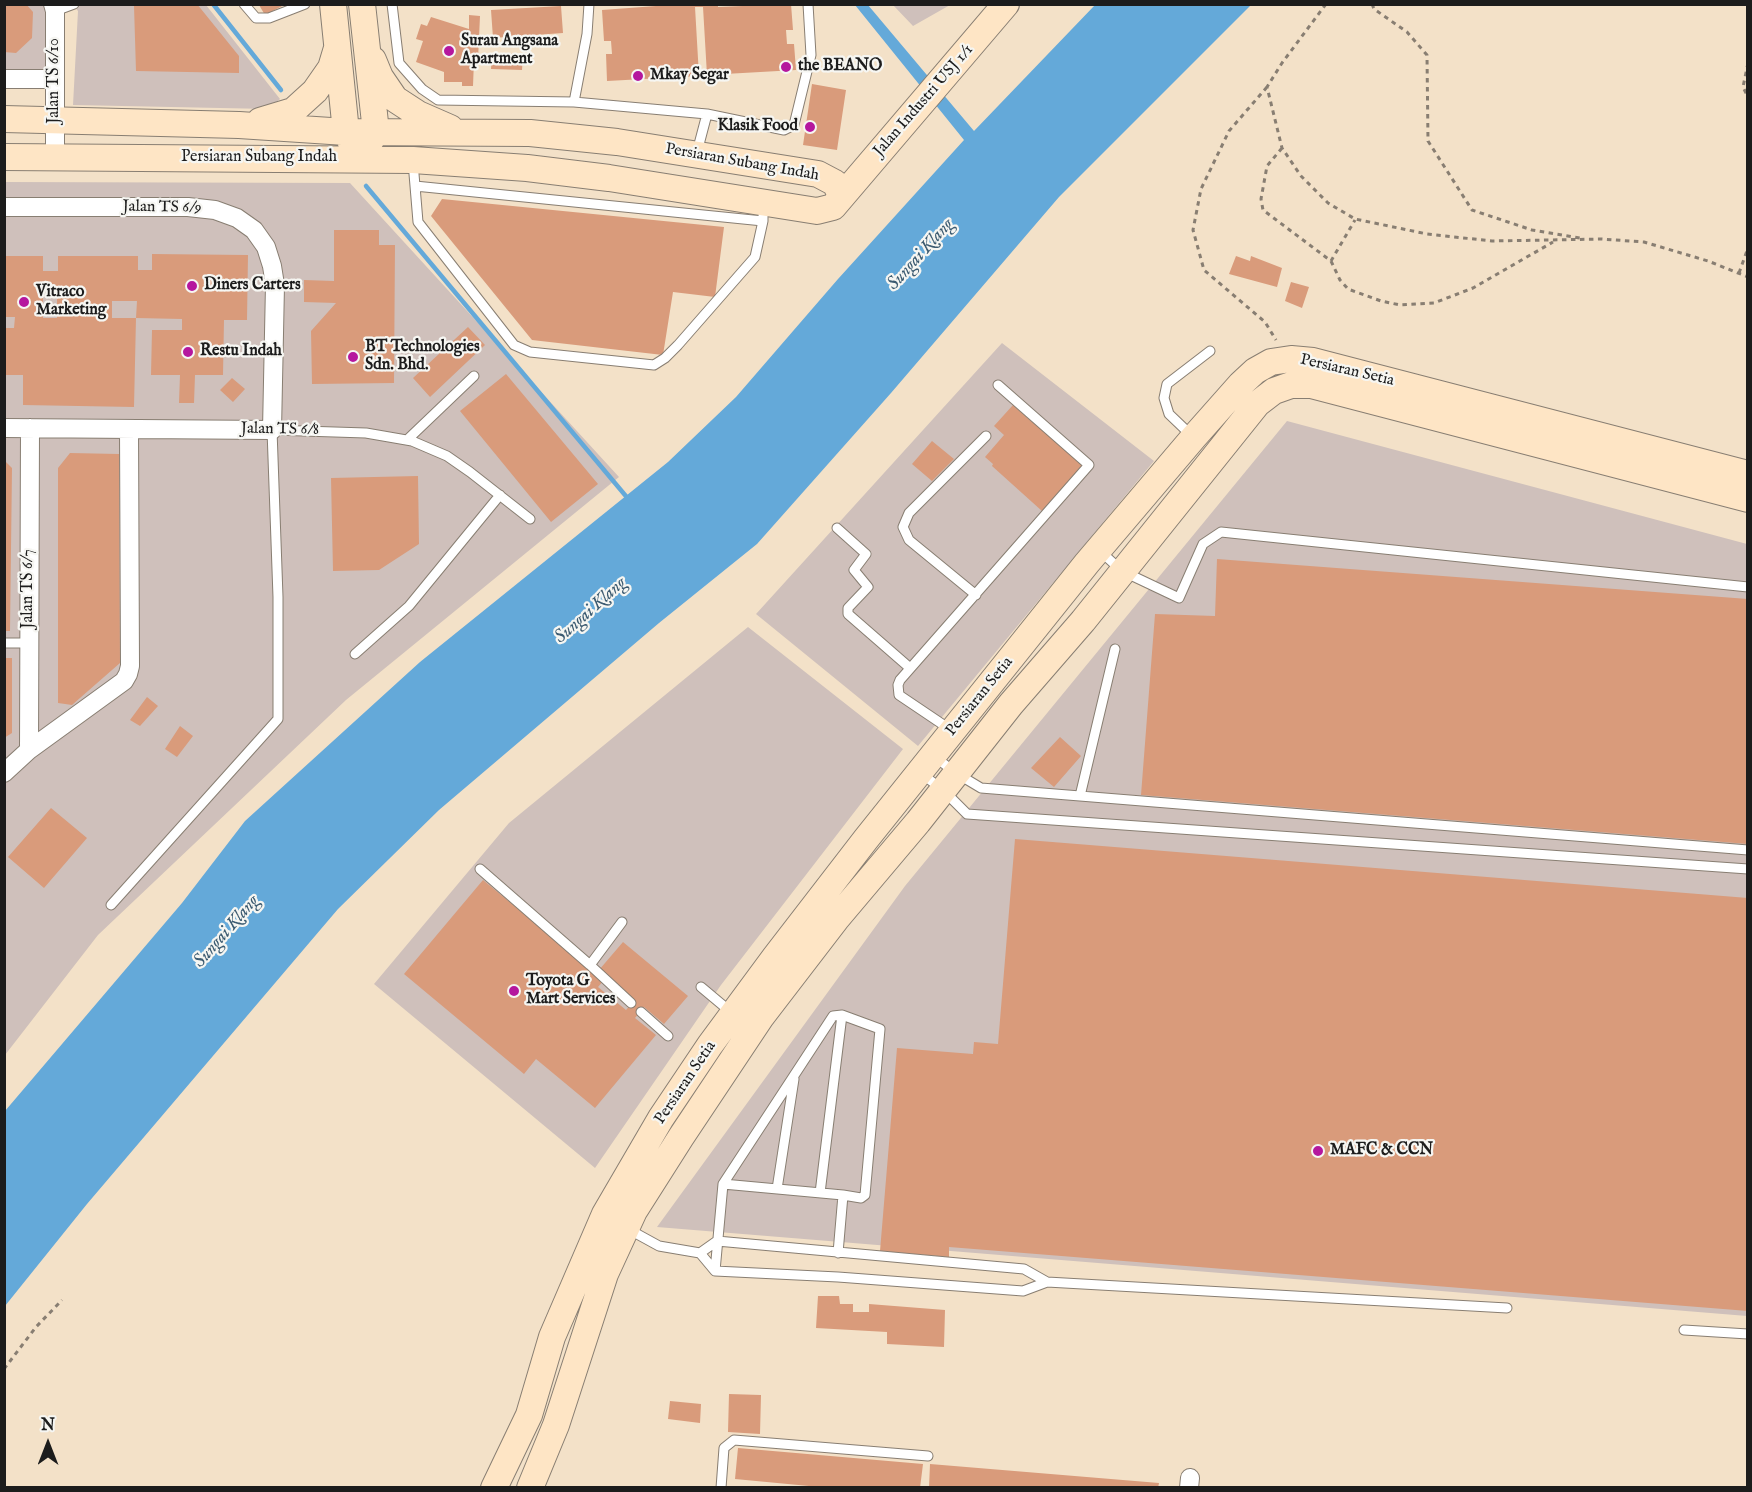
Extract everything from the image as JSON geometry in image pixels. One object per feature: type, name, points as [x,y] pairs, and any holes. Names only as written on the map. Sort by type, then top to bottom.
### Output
[{"type":"street","points":[[333,4],[346,132],[360,159]]},
{"type":"street","points":[[360,159],[376,132],[362,4]]},
{"type":"street","name":"Jalan Industri USJ 1/1","points":[[841,195],[920,107],[1006,4]]},
{"type":"street","name":"Jalan TS 6/10","points":[[54,8],[55,158]]},
{"type":"street","points":[[239,125],[271,119],[293,111],[315,91],[331,68],[338,45]]},
{"type":"street","points":[[367,49],[380,77],[395,99],[418,114],[460,132]]},
{"type":"street","points":[[4,79],[55,80]]},
{"type":"street","name":"Persiaran Subang Indah","points":[[4,119],[239,125],[346,132],[530,133],[617,142],[818,174],[835,183],[841,195],[833,207],[817,211],[762,212],[609,178],[413,160],[4,157]]},
{"type":"street","name":"Jalan TS 6/9","points":[[4,207],[188,207],[215,210],[237,218],[254,230],[266,247],[275,285],[272,430]]},
{"type":"street","name":"Persiaran Setia","points":[[494,1488],[529,1415],[552,1337],[616,1221],[634,1211],[681,1137],[775,957],[1098,550],[1194,437],[1255,371],[1271,363],[1291,359],[1314,361],[1748,474]]},
{"type":"street","points":[[1281,361],[1284,387]]},
{"type":"street","name":"Persiaran Setia","points":[[743,1022],[837,918],[1257,404],[1274,391],[1291,385],[1311,385],[1748,499]]},
{"type":"street","name":"Jalan TS 6/8","points":[[4,428],[272,430]]},
{"type":"street","name":"Jalan TS 6/7","points":[[29,750],[30,428]]},
{"type":"street","points":[[4,773],[29,750],[124,681],[128,674],[130,666],[129,429]]},
{"type":"street","name":"Persiaran Setia","points":[[530,1488],[556,1425],[605,1274],[616,1221]]},
{"type":"lane","points":[[54,8],[74,4]]},
{"type":"lane","points":[[244,4],[255,18],[269,18],[305,4]]},
{"type":"lane","points":[[392,4],[399,63],[422,89],[438,100],[574,102],[707,114],[784,130],[794,125],[811,55],[808,4]]},
{"type":"lane","points":[[574,102],[588,34],[589,4]]},
{"type":"lane","points":[[696,155],[707,114]]},
{"type":"lane","points":[[413,160],[415,186],[418,222],[514,345],[530,352],[654,365],[678,345],[755,257],[762,212],[415,186]]},
{"type":"lane","points":[[1194,437],[1169,414],[1164,398],[1167,384],[1210,351]]},
{"type":"lane","points":[[407,440],[474,376]]},
{"type":"lane","points":[[953,731],[898,695],[900,680],[1089,465],[998,386]]},
{"type":"lane","points":[[111,905],[278,719],[278,597],[272,430]]},
{"type":"lane","name":"Jalan TS 6/8","points":[[272,430],[366,433],[407,440],[447,456],[530,519]]},
{"type":"lane","points":[[976,595],[909,540],[903,527],[909,513],[986,436]]},
{"type":"lane","points":[[355,654],[409,606],[500,495]]},
{"type":"lane","points":[[837,528],[866,554],[854,570],[868,587],[848,608],[848,614],[910,668]]},
{"type":"lane","points":[[1098,550],[1122,571],[1179,598],[1203,544],[1221,532],[1748,586]]},
{"type":"lane","points":[[4,643],[28,643]]},
{"type":"lane","points":[[1080,796],[1115,649]]},
{"type":"lane","points":[[926,764],[950,782],[967,814],[1748,868]]},
{"type":"lane","points":[[926,764],[950,782],[981,788],[1748,850]]},
{"type":"lane","points":[[480,869],[632,1004]]},
{"type":"lane","points":[[590,965],[622,922]]},
{"type":"lane","points":[[701,987],[743,1022]]},
{"type":"lane","points":[[640,1012],[668,1036]]},
{"type":"lane","points":[[820,1193],[842,1015]]},
{"type":"lane","points":[[715,1271],[723,1184],[833,1016],[842,1015],[880,1029],[865,1195],[861,1198],[723,1184]]},
{"type":"lane","points":[[777,1189],[794,1075]]},
{"type":"lane","points":[[838,1253],[843,1195]]},
{"type":"lane","points":[[616,1221],[659,1246],[700,1254],[715,1271],[1023,1291],[1047,1282],[1506,1308]]},
{"type":"lane","points":[[700,1254],[717,1241],[1024,1269],[1047,1282]]},
{"type":"lane","points":[[1684,1330],[1748,1334]]},
{"type":"lane","points":[[721,1488],[724,1448],[734,1440],[928,1456]]},
{"type":"path","points":[[1281,361],[1275,338],[1265,322],[1204,270],[1193,230],[1201,189],[1229,131],[1267,87],[1326,4]]},
{"type":"path","points":[[1372,4],[1374,9],[1407,32],[1427,56],[1428,141],[1472,210],[1532,230],[1587,238],[1644,242],[1707,261],[1748,277]]},
{"type":"path","points":[[1748,63],[1743,87],[1748,97]]},
{"type":"path","points":[[1267,87],[1282,148],[1301,176],[1328,203],[1355,219],[1427,234],[1492,242],[1587,238]]},
{"type":"path","points":[[1282,148],[1267,166],[1261,199],[1263,210],[1331,261],[1340,280],[1348,289],[1381,301],[1400,305],[1434,303],[1473,288],[1555,241]]},
{"type":"path","points":[[1331,261],[1355,219]]},
{"type":"path","points":[[1739,273],[1748,248]]},
{"type":"path","points":[[4,1369],[36,1327],[62,1300]]},
{"type":"shaded area","points":[[4,5],[47,5],[50,73],[5,73]]},
{"type":"shaded area","points":[[73,5],[206,5],[280,99],[269,109],[73,105],[78,11]]},
{"type":"shaded area","points":[[893,5],[950,5],[913,26]]},
{"type":"shaded area","points":[[5,182],[350,183],[619,477],[346,700],[98,935],[5,1055]]},
{"type":"shaded area","points":[[1002,343],[1154,461],[918,746],[756,614]]},
{"type":"shaded area","points":[[1287,421],[1747,544],[1747,1316],[657,1227],[905,886]]},
{"type":"shaded area","points":[[748,627],[903,749],[721,985],[595,1168],[374,984],[509,823]]},
{"type":"water","name":"Sungai Klang","points":[[855,5],[868,5],[974,131],[1095,5],[1251,5],[1059,197],[891,393],[757,544],[659,623],[439,810],[338,909],[87,1204],[5,1306],[5,1111],[182,903],[245,821],[420,662],[668,462],[736,397],[838,279],[964,140]]},
{"type":"building","points":[[4,4],[26,4],[33,12],[32,38],[16,53],[4,52]]},
{"type":"building","points":[[136,4],[197,4],[239,56],[239,73],[136,71],[134,6]]},
{"type":"building","points":[[683,4],[718,4],[718,7],[791,4],[793,30],[786,30],[787,44],[794,44],[796,70],[707,75],[703,7],[695,7],[699,76],[607,81],[606,54],[612,54],[611,41],[604,41],[602,10]]},
{"type":"building","points":[[259,5],[284,5],[265,15]]},
{"type":"building","points":[[561,6],[563,33],[493,38],[491,10]]},
{"type":"building","name":"Surau Angsana Apartment","points":[[469,15],[480,16],[478,60],[474,60],[473,86],[462,86],[462,82],[444,82],[444,72],[416,62],[423,41],[416,39],[421,24],[427,26],[431,17],[469,29]]},
{"type":"building","points":[[492,53],[523,54],[522,70],[491,69]]},
{"type":"building","points":[[812,84],[846,90],[837,150],[803,145]]},
{"type":"building","points":[[442,199],[724,227],[715,297],[673,292],[663,355],[532,340],[431,216]]},
{"type":"building","points":[[334,230],[379,230],[379,245],[395,245],[394,383],[312,384],[311,331],[336,303],[304,302],[304,280],[334,281]]},
{"type":"building","points":[[152,254],[248,255],[247,320],[224,320],[223,375],[195,375],[194,403],[179,403],[180,375],[151,375],[152,330],[182,330],[182,319],[136,318],[134,407],[23,405],[23,375],[4,375],[4,328],[14,328],[15,317],[4,317],[4,256],[43,256],[43,271],[58,271],[58,256],[138,256],[138,270],[152,270]],"holes":[[[43,287],[57,287],[57,318],[43,318]],[[112,301],[137,301],[136,318],[112,318]]]},
{"type":"building","points":[[1236,256],[1250,261],[1251,256],[1282,268],[1277,287],[1229,274]]},
{"type":"building","points":[[1291,282],[1309,287],[1302,308],[1285,301]]},
{"type":"building","points":[[468,327],[485,345],[430,397],[413,378]]},
{"type":"building","points":[[506,374],[598,484],[551,522],[460,411]]},
{"type":"building","points":[[232,378],[245,389],[233,402],[220,390]]},
{"type":"building","points":[[1013,405],[1032,422],[1034,419],[1085,464],[1042,511],[985,457],[1004,435],[994,426]]},
{"type":"building","points":[[932,441],[954,459],[932,481],[912,464]]},
{"type":"building","points":[[70,453],[119,454],[120,663],[72,705],[58,703],[58,468]]},
{"type":"building","points":[[5,461],[12,468],[10,631],[5,631]]},
{"type":"building","points":[[418,476],[419,544],[379,570],[333,571],[331,478]]},
{"type":"building","points":[[1217,559],[1748,599],[1748,844],[1141,795],[1155,614],[1215,616]]},
{"type":"building","points":[[4,658],[12,658],[12,733],[4,738]]},
{"type":"building","points":[[147,697],[158,706],[140,726],[130,720]]},
{"type":"building","points":[[180,726],[193,736],[177,757],[165,749]]},
{"type":"building","points":[[1060,737],[1081,756],[1054,787],[1031,768]]},
{"type":"building","points":[[51,808],[87,838],[44,888],[8,857]]},
{"type":"building","name":"MAFC & CCN","points":[[1015,839],[1748,898],[1748,1311],[949,1247],[949,1257],[880,1251],[897,1048],[973,1054],[974,1042],[998,1044]]},
{"type":"building","name":"Toyota G Mart Services","points":[[483,880],[604,980],[598,987],[626,1010],[635,1000],[599,970],[623,942],[688,996],[664,1024],[644,1007],[635,1018],[656,1035],[595,1108],[536,1059],[524,1074],[404,974]]},
{"type":"building","points":[[818,1296],[839,1296],[840,1304],[853,1304],[853,1312],[869,1312],[869,1304],[945,1310],[944,1347],[887,1344],[887,1332],[816,1328]]},
{"type":"building","points":[[729,1394],[761,1395],[760,1434],[728,1432]]},
{"type":"building","points":[[670,1401],[701,1404],[700,1423],[668,1419]]},
{"type":"building","points":[[738,1448],[923,1464],[920,1488],[830,1488],[735,1479]]},
{"type":"building","points":[[930,1464],[1159,1483],[1158,1488],[929,1488]]},
{"type":"waterway","points":[[213,4],[281,90]]},
{"type":"waterway","points":[[366,186],[630,501]]},
{"type":"place","name":"Surau Angsana Apartment","points":[[449,51]]},
{"type":"place","name":"the BEANO","points":[[786,67]]},
{"type":"place","name":"Mkay Segar","points":[[638,76]]},
{"type":"place","name":"Klasik Food","points":[[810,127]]},
{"type":"place","name":"Diners Carters","points":[[192,286]]},
{"type":"place","name":"Vitraco Marketing","points":[[24,302]]},
{"type":"place","name":"Restu Indah","points":[[188,352]]},
{"type":"place","name":"BT Technologies Sdn. Bhd.","points":[[353,357]]},
{"type":"place","name":"Toyota G Mart Services","points":[[514,991]]},
{"type":"place","name":"MAFC & CCN","points":[[1318,1151]]}]
